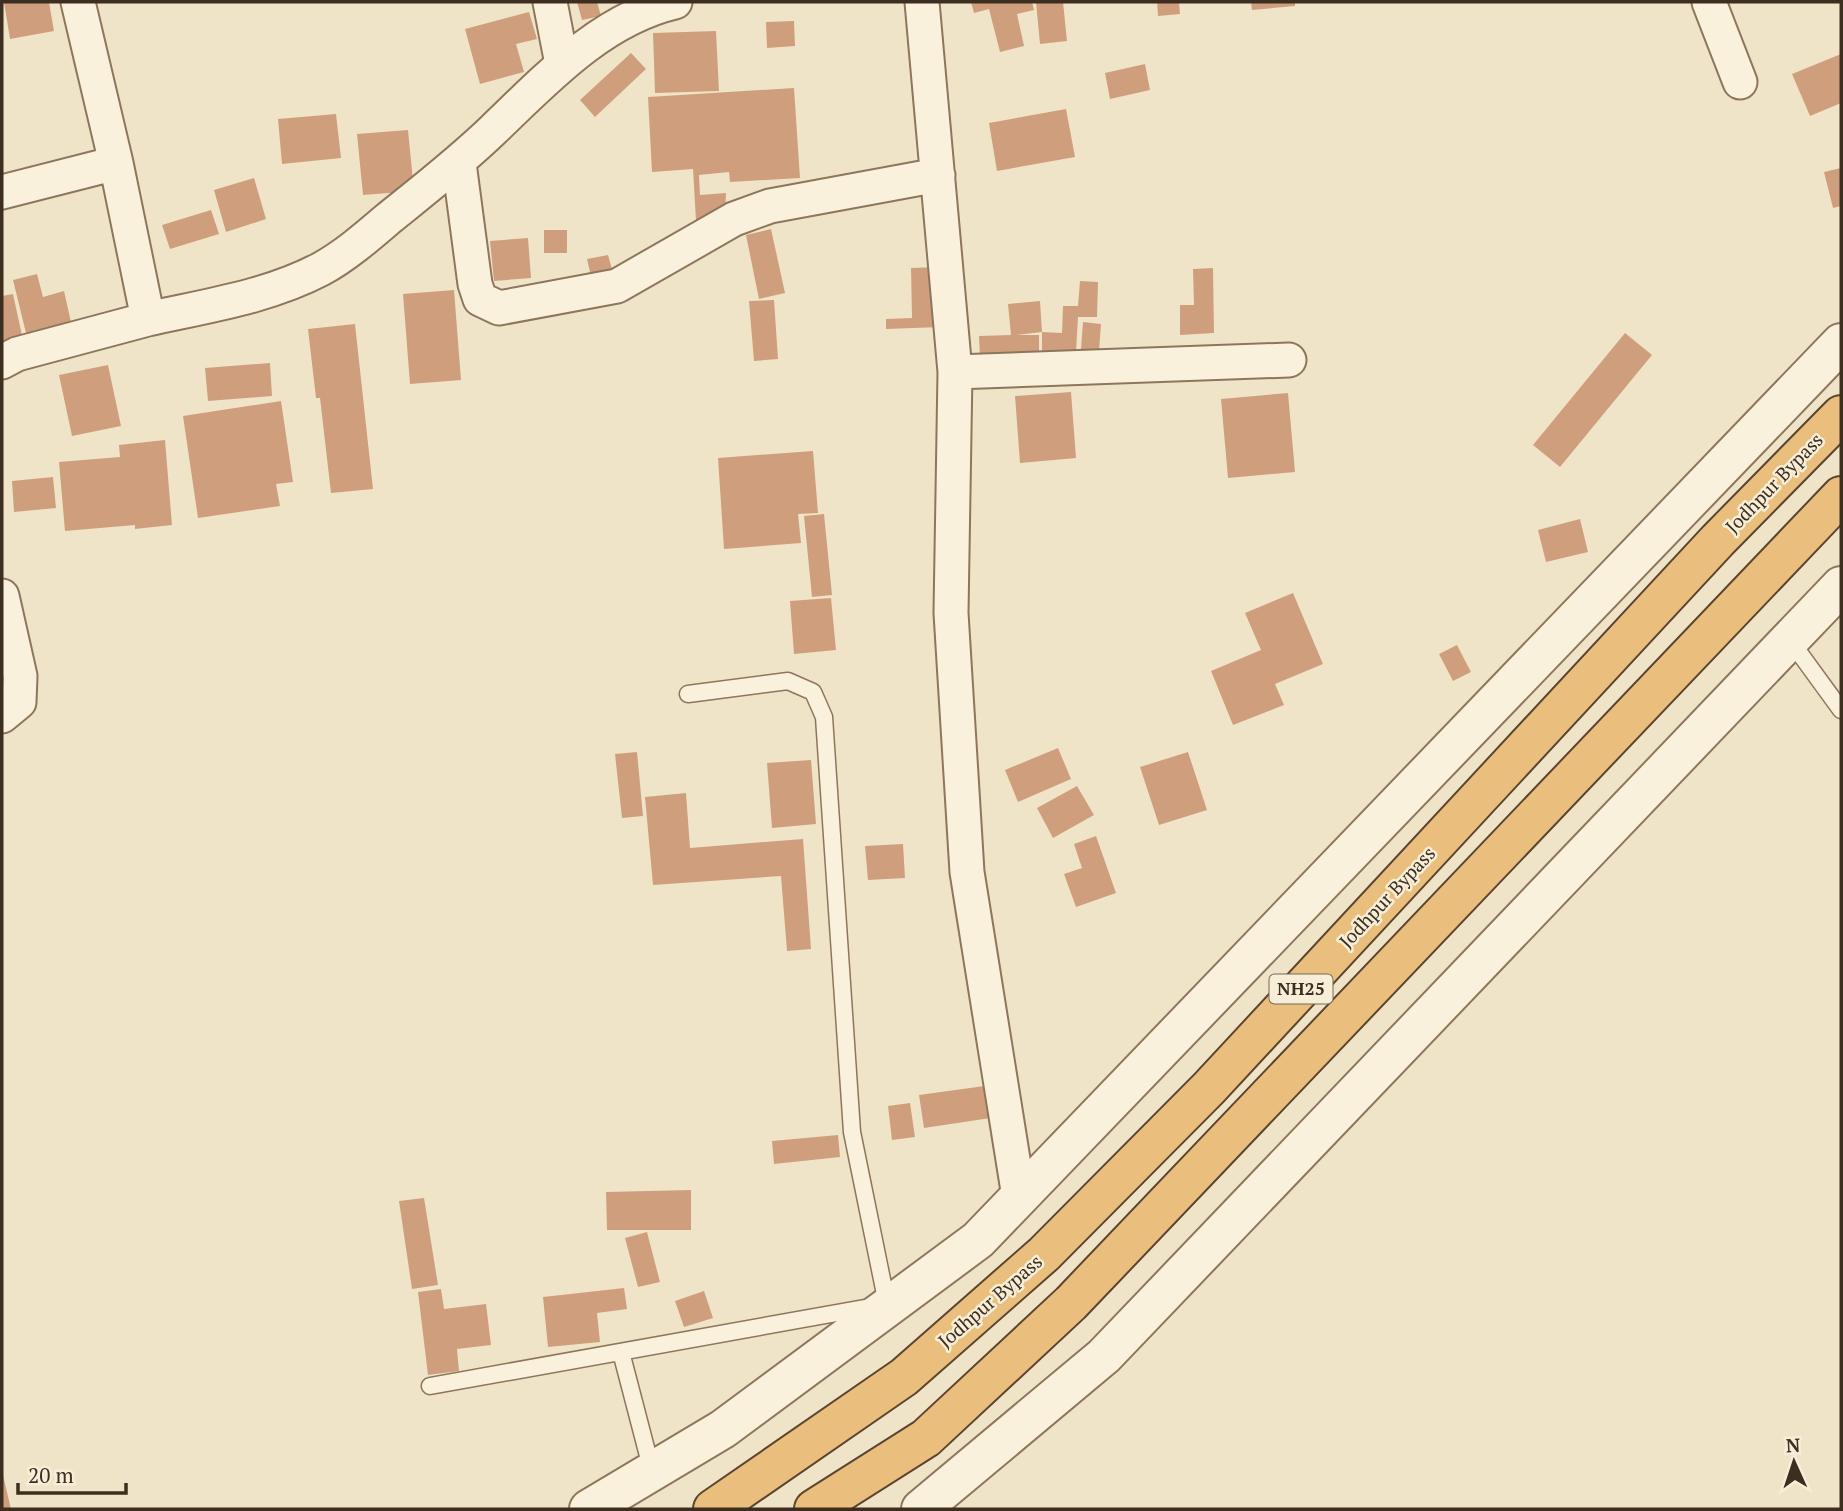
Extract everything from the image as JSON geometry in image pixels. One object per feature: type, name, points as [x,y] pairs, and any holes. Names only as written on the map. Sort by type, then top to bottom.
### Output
[{"type":"highway","name":"Jodhpur Bypass","points":[[713,1509],[904,1377],[1044,1254],[1209,1088],[1718,540],[1841,415]]},
{"type":"highway","name":"NH25","points":[[814,1509],[926,1438],[1071,1303],[1841,496]]},
{"type":"street","points":[[78,2],[116,163],[148,319]]},
{"type":"street","points":[[550,2],[562,64]]},
{"type":"street","points":[[2,362],[17,354],[148,319],[267,292],[322,268],[459,163],[562,64],[612,29],[662,5],[675,2]]},
{"type":"street","points":[[922,2],[956,372],[951,613],[967,872],[1019,1198]]},
{"type":"street","points":[[1709,2],[1740,82]]},
{"type":"street","points":[[2,192],[116,163]]},
{"type":"street","points":[[459,163],[475,284],[480,299],[499,308],[617,286],[734,219],[770,206],[938,174]]},
{"type":"street","points":[[589,1509],[723,1429],[978,1240],[1841,343]]},
{"type":"street","points":[[956,372],[1289,360]]},
{"type":"street","points":[[921,1509],[1104,1356],[1841,586]]},
{"type":"street","points":[[2,596],[20,676],[19,702],[2,716]]},
{"type":"lane","points":[[1790,640],[1841,710]]},
{"type":"lane","points":[[430,1386],[887,1304],[852,1132],[824,717],[813,692],[788,681],[688,694]]},
{"type":"lane","points":[[621,1352],[652,1472]]},
{"type":"building","points":[[4,2],[49,2],[54,31],[10,39]]},
{"type":"building","points":[[577,2],[597,2],[601,16],[582,20]]},
{"type":"building","points":[[971,2],[1032,2],[1034,10],[1017,14],[1024,46],[1000,52],[989,9],[974,13]]},
{"type":"building","points":[[1036,2],[1063,2],[1067,41],[1040,44]]},
{"type":"building","points":[[1157,2],[1179,2],[1180,14],[1158,16]]},
{"type":"building","points":[[1251,2],[1295,2],[1295,6],[1252,10]]},
{"type":"building","points":[[529,12],[537,39],[516,44],[524,72],[480,84],[465,29]]},
{"type":"building","points":[[794,21],[795,46],[767,48],[766,22]]},
{"type":"building","points":[[716,31],[719,91],[655,93],[653,33]]},
{"type":"building","points":[[631,53],[646,69],[595,117],[580,100]]},
{"type":"building","points":[[1841,54],[1841,103],[1810,116],[1792,74]]},
{"type":"building","points":[[1145,64],[1150,90],[1110,99],[1105,73]]},
{"type":"building","points":[[794,88],[800,178],[730,182],[729,172],[699,175],[700,195],[726,193],[725,216],[696,221],[693,169],[652,172],[648,97]]},
{"type":"building","points":[[1066,109],[1075,157],[997,171],[989,123]]},
{"type":"building","points":[[336,114],[341,158],[282,164],[278,119]]},
{"type":"building","points":[[408,130],[414,191],[363,195],[357,134]]},
{"type":"building","points":[[1841,168],[1841,206],[1833,208],[1824,172]]},
{"type":"building","points":[[254,178],[266,219],[226,232],[214,190]]},
{"type":"building","points":[[211,210],[219,234],[170,249],[162,225]]},
{"type":"building","points":[[771,229],[785,293],[759,299],[746,235]]},
{"type":"building","points":[[544,230],[567,230],[567,253],[544,253]]},
{"type":"building","points":[[528,238],[531,278],[494,281],[490,241]]},
{"type":"building","points":[[608,255],[615,280],[593,285],[587,259]]},
{"type":"building","points":[[939,267],[941,327],[886,329],[886,319],[912,318],[911,268]]},
{"type":"building","points":[[1213,268],[1214,333],[1180,335],[1180,305],[1194,305],[1193,269]]},
{"type":"building","points":[[37,274],[43,297],[64,291],[71,322],[26,333],[13,280]]},
{"type":"building","points":[[1080,281],[1098,282],[1097,317],[1078,317],[1076,352],[1042,351],[1042,332],[1062,333],[1063,306],[1078,306]]},
{"type":"building","points":[[454,290],[461,380],[410,384],[403,294]]},
{"type":"building","points":[[13,294],[23,340],[2,345],[2,296]]},
{"type":"building","points":[[774,300],[778,359],[754,361],[749,301]]},
{"type":"building","points":[[1040,301],[1042,332],[1016,335],[1039,335],[1039,359],[980,359],[979,336],[1011,335],[1008,304]]},
{"type":"building","points":[[1083,322],[1101,324],[1099,351],[1081,349]]},
{"type":"building","points":[[355,324],[373,489],[331,493],[320,398],[316,398],[308,329]]},
{"type":"building","points":[[1625,333],[1652,355],[1560,467],[1533,445]]},
{"type":"building","points":[[270,363],[272,396],[208,401],[205,368]]},
{"type":"building","points":[[108,365],[121,426],[72,436],[59,375]]},
{"type":"building","points":[[1071,392],[1076,458],[1020,463],[1015,396]]},
{"type":"building","points":[[1288,393],[1295,472],[1228,478],[1221,399]]},
{"type":"building","points":[[281,401],[293,482],[276,484],[280,506],[198,518],[183,416]]},
{"type":"building","points":[[165,440],[172,525],[65,531],[59,462],[120,457],[119,445]]},
{"type":"building","points":[[813,451],[818,513],[798,514],[801,543],[724,549],[718,458]]},
{"type":"building","points":[[53,477],[56,508],[14,512],[12,481]]},
{"type":"building","points":[[824,514],[832,595],[812,597],[804,516]]},
{"type":"building","points":[[1580,519],[1588,552],[1546,562],[1538,530]]},
{"type":"building","points":[[1293,593],[1323,664],[1275,684],[1284,705],[1233,725],[1211,671],[1261,650],[1245,613]]},
{"type":"building","points":[[831,598],[836,650],[794,654],[790,601]]},
{"type":"building","points":[[1457,645],[1471,672],[1453,681],[1439,654]]},
{"type":"building","points":[[1058,748],[1071,779],[1018,802],[1005,770]]},
{"type":"building","points":[[637,752],[643,816],[622,818],[615,754]]},
{"type":"building","points":[[1188,752],[1207,810],[1159,825],[1140,767]]},
{"type":"building","points":[[811,760],[816,824],[772,828],[767,763]]},
{"type":"building","points":[[1077,786],[1094,815],[1053,838],[1037,808]]},
{"type":"building","points":[[686,793],[690,848],[803,839],[811,949],[787,951],[781,876],[653,885],[645,797]]},
{"type":"building","points":[[1096,836],[1116,893],[1076,907],[1064,874],[1082,868],[1074,844]]},
{"type":"building","points":[[903,844],[905,878],[868,880],[865,846]]},
{"type":"building","points":[[999,1084],[1004,1116],[924,1128],[919,1095]]},
{"type":"building","points":[[910,1103],[915,1137],[892,1140],[888,1106]]},
{"type":"building","points":[[838,1135],[840,1157],[774,1164],[772,1141]]},
{"type":"building","points":[[691,1190],[691,1230],[607,1230],[606,1192]]},
{"type":"building","points":[[424,1198],[438,1285],[412,1289],[399,1201]]},
{"type":"building","points":[[647,1232],[660,1282],[638,1287],[625,1238]]},
{"type":"building","points":[[624,1288],[627,1309],[597,1313],[600,1342],[548,1347],[543,1297]]},
{"type":"building","points":[[441,1289],[444,1309],[486,1304],[491,1345],[457,1349],[459,1371],[428,1375],[418,1292]]},
{"type":"building","points":[[704,1291],[713,1318],[684,1327],[675,1301]]},
{"type":"building","points":[[3,1475],[11,1509],[2,1509]]}]
